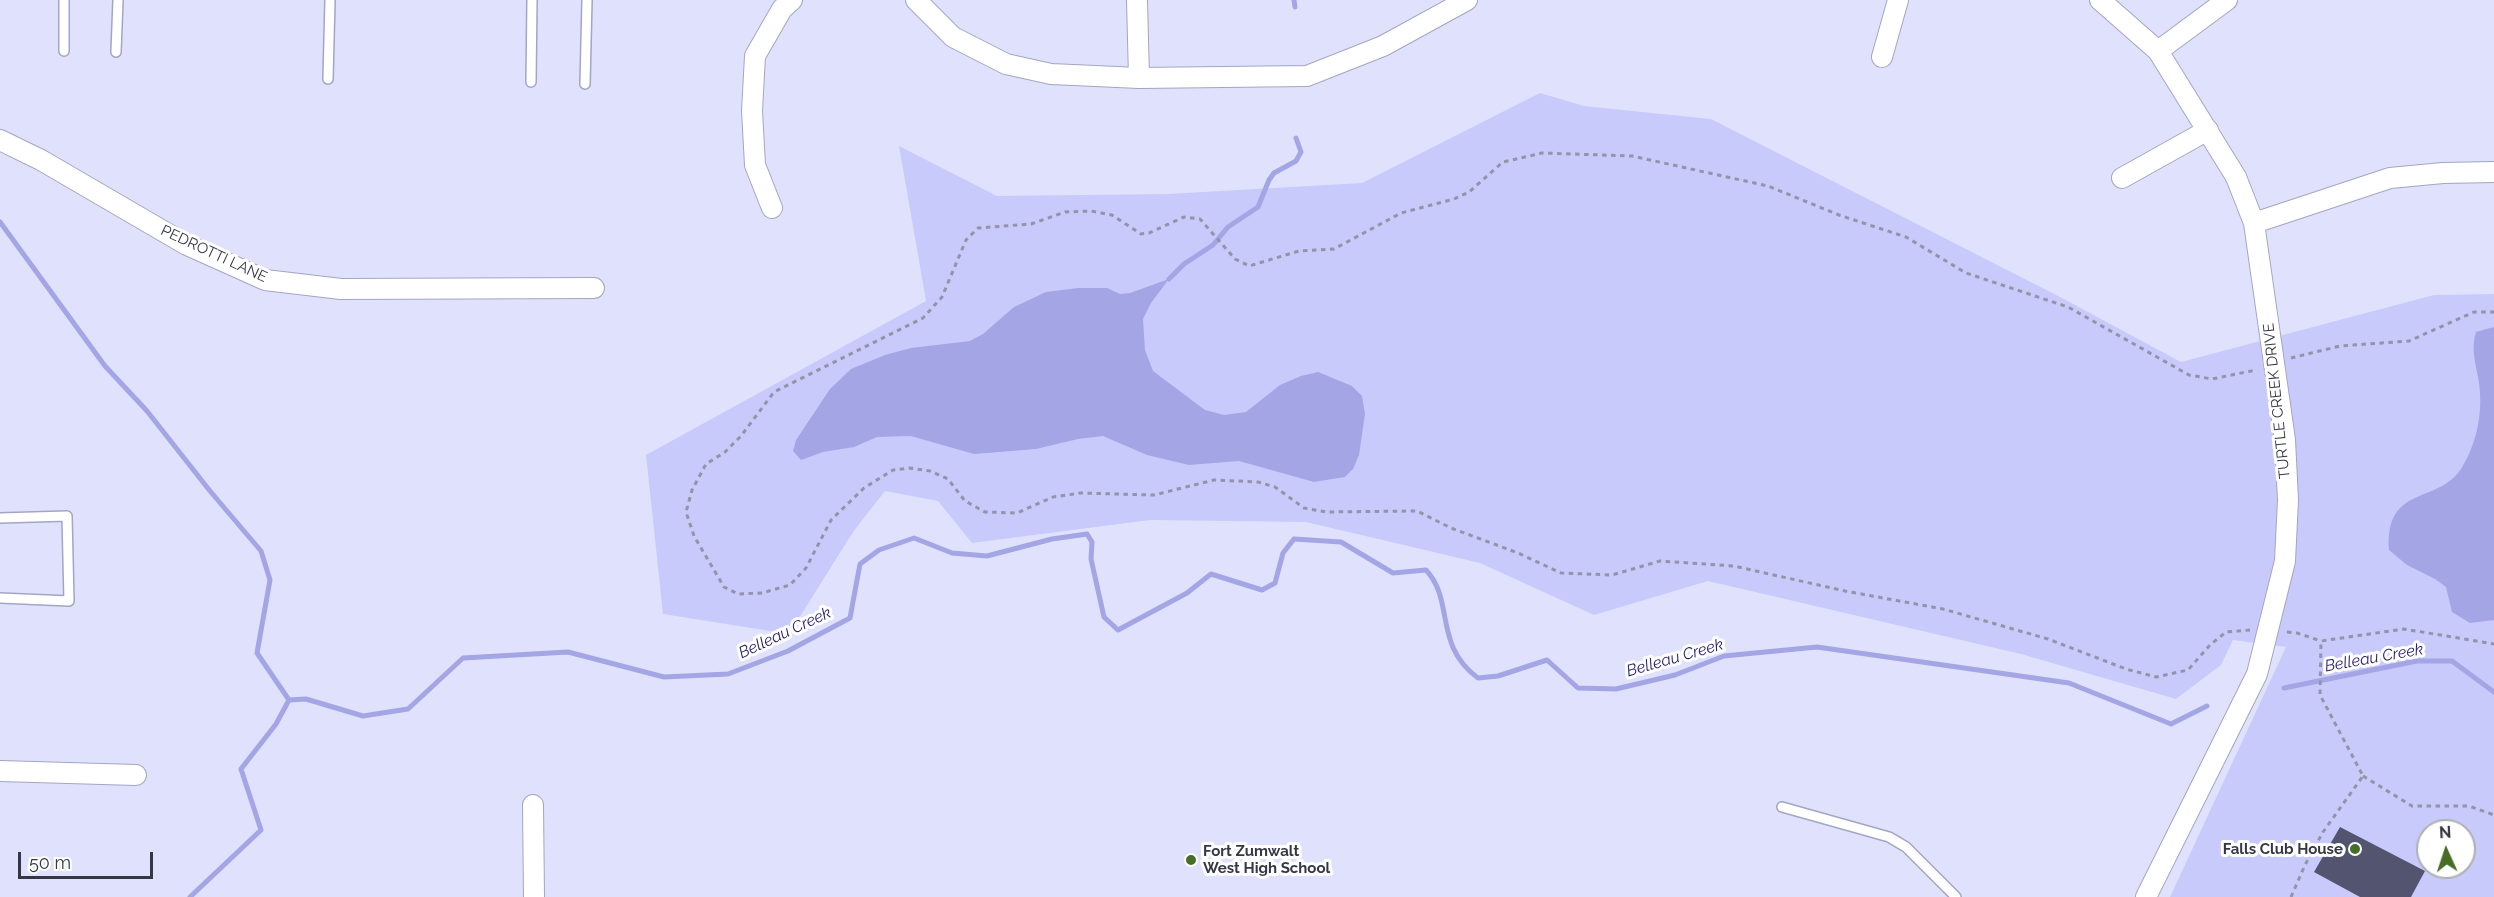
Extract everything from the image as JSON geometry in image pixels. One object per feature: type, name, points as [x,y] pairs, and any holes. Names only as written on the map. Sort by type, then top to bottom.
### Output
[{"type":"street","points":[[772,208],[755,165],[752,111],[755,56],[782,9],[792,0]]},
{"type":"street","points":[[916,0],[953,37],[1006,64],[1051,74],[1139,78],[1307,76],[1383,46],[1467,0]]},
{"type":"street","points":[[1137,0],[1139,78]]},
{"type":"street","points":[[1882,57],[1898,0]]},
{"type":"street","name":"TURTLE CREEK DRIVE","points":[[2100,0],[2158,51],[2236,177],[2254,223],[2285,440],[2288,500],[2285,561],[2257,674],[2146,897]]},
{"type":"street","points":[[2158,51],[2227,0]]},
{"type":"street","points":[[2122,178],[2208,130]]},
{"type":"street","name":"PEDROTTI LANE","points":[[0,140],[41,160],[187,245],[265,280],[341,289],[594,288]]},
{"type":"street","points":[[2254,223],[2390,178],[2443,173],[2494,172]]},
{"type":"street","points":[[0,771],[136,775]]},
{"type":"street","points":[[533,805],[534,897]]},
{"type":"lane","points":[[64,0],[64,51]]},
{"type":"lane","points":[[116,52],[118,0]]},
{"type":"lane","points":[[328,79],[330,0]]},
{"type":"lane","points":[[531,82],[532,0]]},
{"type":"lane","points":[[585,84],[587,0]]},
{"type":"lane","points":[[0,518],[67,516],[69,601],[0,598]]},
{"type":"lane","points":[[1782,807],[1889,837],[1906,847],[1956,897]]},
{"type":"path","points":[[2494,312],[2474,312],[2409,341],[2310,351],[2247,374],[2212,379],[2189,375],[2068,307],[1966,273],[1906,237],[1839,215],[1768,186],[1632,156],[1542,153],[1503,162],[1469,192],[1454,199],[1401,213],[1334,249],[1299,251],[1249,266],[1236,259],[1200,219],[1184,217],[1149,233],[1141,234],[1112,215],[1091,211],[1065,212],[1031,224],[978,228],[966,240],[942,297],[923,318],[774,392],[741,436],[725,452],[706,464],[692,490],[686,512],[694,536],[724,587],[738,594],[762,593],[790,585],[806,568],[831,520],[864,488],[893,470],[910,468],[930,471],[948,479],[965,501],[985,512],[1017,513],[1053,498],[1081,493],[1154,495],[1214,480],[1258,482],[1275,487],[1304,508],[1326,512],[1417,511],[1451,528],[1518,553],[1561,573],[1612,575],[1660,561],[1734,566],[1845,591],[1943,609],[2048,639],[2126,669],[2156,676],[2188,670],[2210,645],[2226,632],[2297,633],[2321,641],[2404,629],[2494,644]]},
{"type":"path","points":[[2321,641],[2320,693],[2364,776],[2412,806],[2469,806],[2494,815]]},
{"type":"path","points":[[2291,897],[2305,864],[2323,832],[2364,776]]},
{"type":"shaded area","points":[[1540,93],[1584,106],[1711,119],[2062,298],[2181,362],[2434,295],[2494,294],[2494,897],[2170,897],[2286,647],[2233,640],[2221,665],[2176,699],[2021,654],[1708,581],[1594,615],[1480,563],[1306,522],[1150,520],[972,543],[938,501],[885,491],[853,532],[789,634],[663,614],[646,455],[926,301],[899,146],[997,196],[1168,194],[1362,183]]},
{"type":"shaded area","points":[[1169,279],[1151,303],[1143,319],[1145,350],[1153,371],[1205,410],[1224,415],[1246,412],[1280,385],[1318,372],[1352,386],[1362,396],[1365,414],[1359,455],[1353,469],[1345,477],[1314,482],[1239,461],[1189,465],[1147,455],[1103,436],[1078,439],[1036,449],[974,454],[911,436],[877,437],[854,447],[823,452],[801,460],[793,451],[796,440],[830,389],[851,369],[885,355],[911,348],[970,341],[983,334],[1014,307],[1046,292],[1078,288],[1107,288],[1120,294],[1130,293]]},
{"type":"shaded area","points":[[2494,327],[2494,620],[2470,623],[2452,612],[2446,587],[2407,565],[2389,550],[2390,529],[2395,515],[2404,505],[2451,480],[2467,459],[2472,448],[2480,413],[2480,389],[2474,354],[2476,332]]},
{"type":"building","name":"Falls Club House","points":[[2340,827],[2416,866],[2416,879],[2421,879],[2411,897],[2360,897],[2314,872]]},
{"type":"waterway","points":[[1294,0],[1295,7]]},
{"type":"waterway","points":[[1169,279],[1184,264],[1213,245],[1228,227],[1258,207],[1274,173],[1296,161],[1301,152],[1296,138]]},
{"type":"waterway","points":[[0,222],[105,366],[147,411],[261,551],[270,580],[257,653],[289,700]]},
{"type":"waterway","name":"Belleau Creek","points":[[289,700],[306,699],[363,716],[408,709],[463,658],[568,652],[664,677],[728,674],[788,651],[850,618],[860,564],[879,550],[914,538],[952,553],[987,556],[1052,539],[1087,534],[1092,542],[1091,559],[1104,617],[1118,630],[1187,593],[1211,574],[1262,590],[1275,583],[1283,553],[1294,539],[1341,542],[1393,573],[1426,570],[1435,582],[1440,595],[1449,638],[1455,652],[1464,665],[1478,678],[1498,676],[1547,660],[1578,688],[1616,689],[1675,675],[1724,656],[1817,647],[2069,683],[2171,724],[2207,706]]},
{"type":"waterway","name":"Belleau Creek","points":[[2284,688],[2417,661],[2452,661],[2494,692]]},
{"type":"waterway","name":"Belleau Creek","points":[[190,897],[261,830],[241,769],[276,724],[289,700]]},
{"type":"place","name":"Falls Club House","points":[[2355,849]]},
{"type":"place","name":"Fort Zumwalt West High School","points":[[1191,860]]}]
